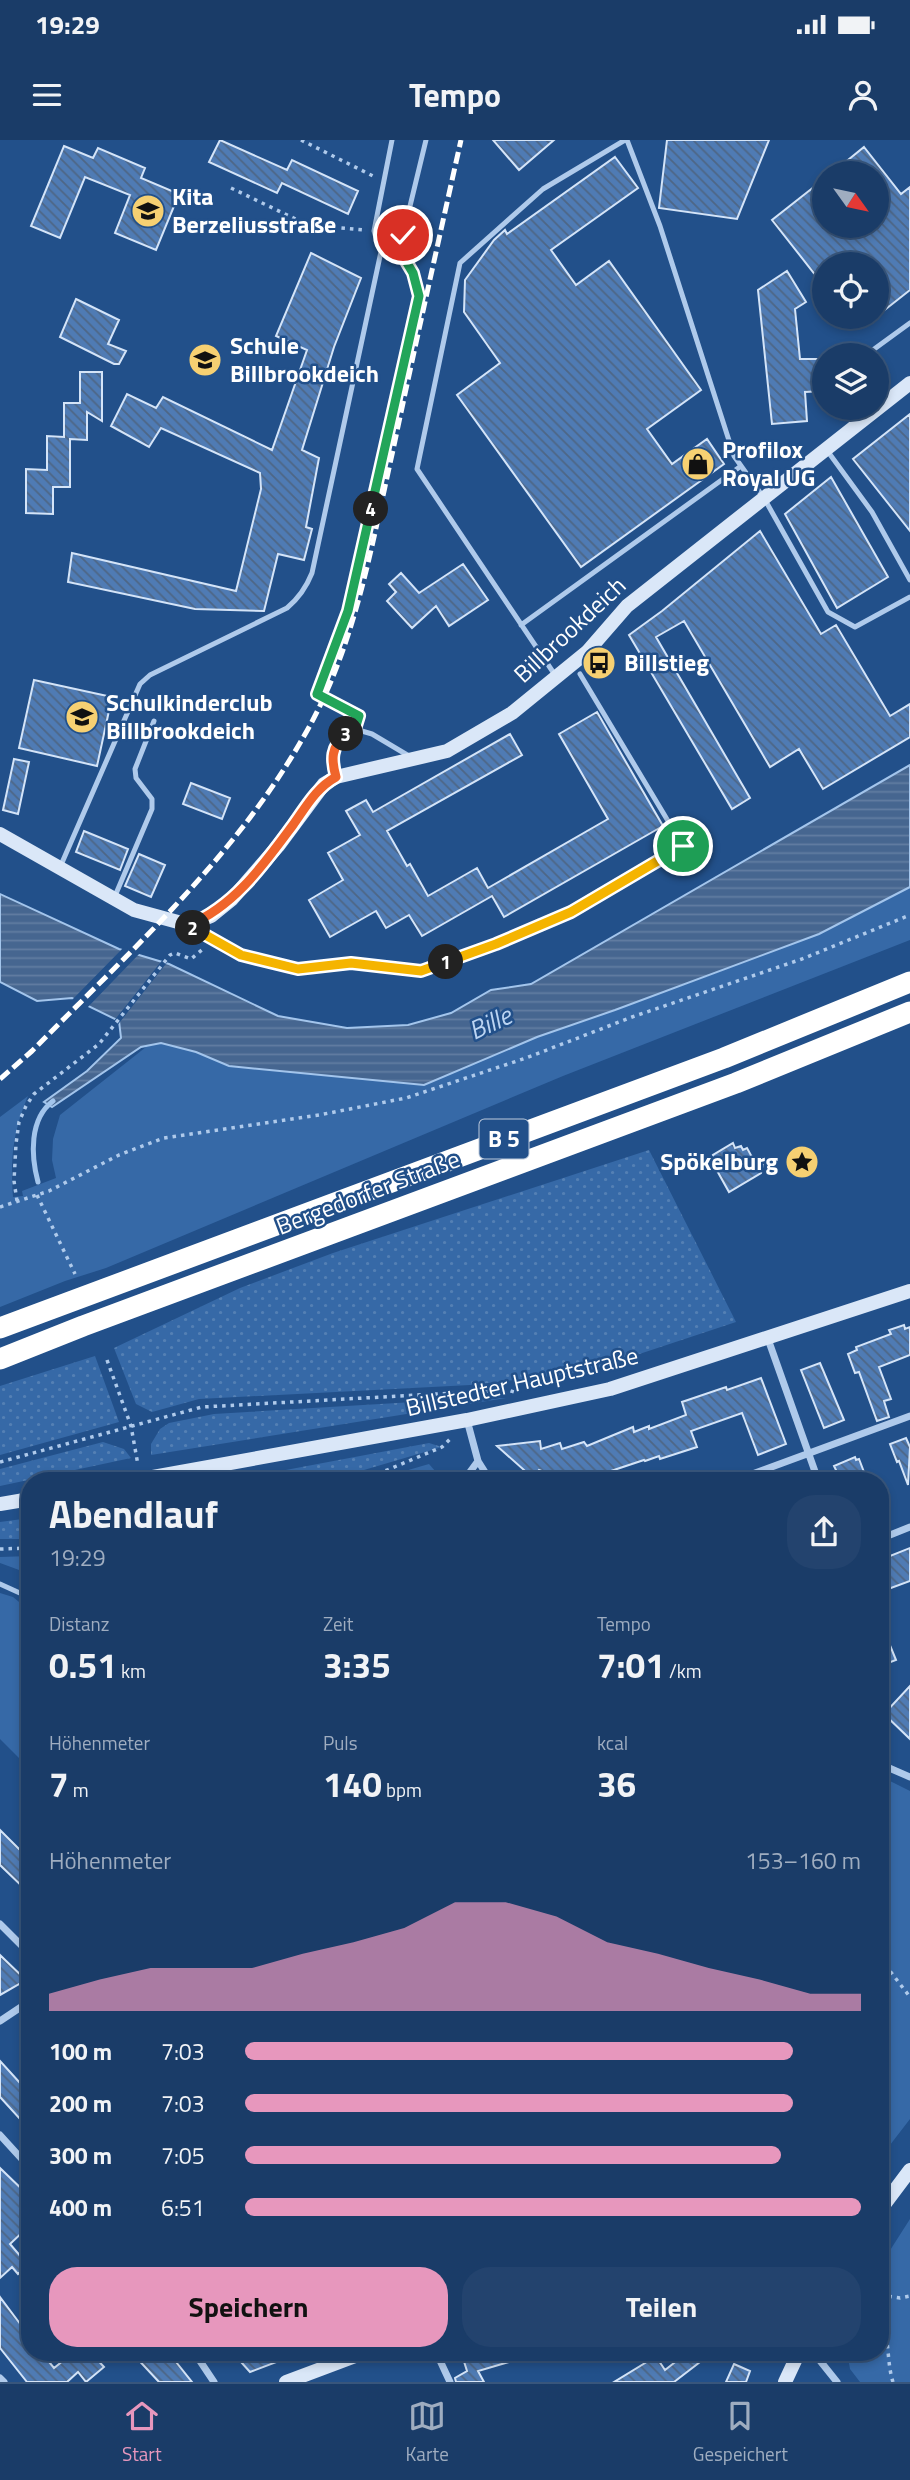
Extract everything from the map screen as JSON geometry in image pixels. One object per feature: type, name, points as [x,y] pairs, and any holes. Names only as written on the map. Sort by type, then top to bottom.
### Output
[{"type":"highway","name":"Bergedorfer Straße","points":[[0,1328],[724,1058],[910,982]]},
{"type":"highway","name":"Bergedorfer Straße","points":[[0,1359],[736,1083],[910,1012]]},
{"type":"street","name":"Billbrookdeich","points":[[889,394],[910,383]]},
{"type":"street","name":"Billbrookdeich","points":[[336,777],[447,751],[513,712],[587,652],[627,606],[826,449],[857,420]]},
{"type":"street","points":[[189,925],[211,916],[232,900],[278,846],[324,783],[336,777]]},
{"type":"street","points":[[0,834],[134,910],[189,925],[241,955],[298,969],[351,963],[421,971],[496,944],[571,912],[683,846]]},
{"type":"street","name":"Billstedter Hauptstraße","points":[[181,1472],[467,1420],[610,1389],[910,1291]]},
{"type":"street","points":[[768,1339],[815,1472]]},
{"type":"street","points":[[759,1472],[910,1416]]},
{"type":"street","points":[[467,1420],[478,1461],[485,1472]]},
{"type":"street","points":[[470,1472],[478,1461]]},
{"type":"street","points":[[0,1504],[21,1500]]},
{"type":"street","points":[[889,1535],[910,1527]]},
{"type":"street","points":[[889,1768],[910,1777]]},
{"type":"street","points":[[0,1924],[21,1945]]},
{"type":"street","points":[[0,2021],[21,2007]]},
{"type":"street","points":[[0,2135],[21,2158]]},
{"type":"street","points":[[889,2198],[910,2170]]},
{"type":"street","points":[[200,2361],[214,2382]]},
{"type":"street","points":[[286,2382],[342,2361]]},
{"type":"street","points":[[439,2361],[450,2382]]},
{"type":"street","points":[[785,2382],[795,2361]]},
{"type":"street","points":[[820,2361],[837,2382]]},
{"type":"lane","points":[[392,140],[374,231],[376,242],[389,248],[397,246],[403,235],[426,140]]},
{"type":"lane","points":[[556,678],[417,469],[460,264],[543,188],[626,140],[660,226],[734,456],[764,498],[828,612],[855,627],[910,597]]},
{"type":"lane","points":[[60,868],[140,684],[150,674],[287,608],[307,586],[382,247]]},
{"type":"lane","points":[[882,343],[910,323]]},
{"type":"lane","points":[[826,449],[872,512],[910,580]]},
{"type":"lane","points":[[521,625],[741,466]]},
{"type":"lane","points":[[580,674],[683,846]]},
{"type":"lane","points":[[114,898],[152,809],[152,799],[136,778],[135,769],[154,720]]},
{"type":"lane","points":[[336,777],[331,760],[334,748],[338,741],[355,729],[372,734],[414,760]]},
{"type":"lane","points":[[0,1584],[21,1594]]},
{"type":"path","points":[[301,140],[383,182]]},
{"type":"path","points":[[231,188],[308,225],[374,231]]},
{"type":"path","points":[[355,729],[359,716],[317,694],[348,611],[419,296],[413,273],[397,246]]},
{"type":"path","points":[[0,1207],[37,1195],[119,1155],[164,1138],[319,1115],[406,1098],[802,959],[910,915]]},
{"type":"path","points":[[18,1201],[14,1181],[19,1122],[34,1094],[104,1038],[170,955],[175,953],[191,959],[212,940]]},
{"type":"path","points":[[37,1195],[75,1274]]},
{"type":"path","points":[[107,1360],[131,1426],[137,1472]]},
{"type":"path","points":[[0,1462],[202,1407],[480,1391]]},
{"type":"path","points":[[380,1472],[442,1447],[467,1420]]},
{"type":"path","points":[[0,1549],[21,1548]]},
{"type":"path","points":[[889,1970],[910,1997]]},
{"type":"path","points":[[889,2296],[910,2296]]},
{"type":"path","points":[[888,2361],[893,2382]]},
{"type":"shaded area","points":[[910,887],[910,940],[563,1076],[106,1268],[0,1307],[0,1117],[28,1096],[14,1145],[13,1197],[23,1196],[22,1191],[56,1178],[52,1160],[53,1139],[60,1115],[146,1047],[161,1043],[196,1052],[230,1066],[424,1085],[537,1037],[819,934]]},
{"type":"shaded area","points":[[649,1150],[736,1322],[591,1370],[562,1375],[470,1385],[199,1399],[152,1412],[136,1404],[114,1348],[240,1288],[333,1253]]},
{"type":"shaded area","points":[[95,1356],[119,1422],[0,1455],[0,1386]]},
{"type":"shaded area","points":[[506,1398],[151,1455],[151,1444],[160,1429],[169,1423],[214,1414]]},
{"type":"shaded area","points":[[103,1442],[124,1449],[131,1458],[66,1472],[21,1472],[21,1482],[0,1486],[0,1469]]},
{"type":"shaded area","points":[[429,1443],[442,1447],[357,1472],[275,1472]]},
{"type":"shaded area","points":[[429,1464],[436,1472],[401,1472]]},
{"type":"shaded area","points":[[21,1519],[21,1539],[0,1539],[0,1522]]},
{"type":"shaded area","points":[[21,1556],[21,1571],[0,1563],[0,1557]]},
{"type":"shaded area","points":[[0,1593],[13,1597],[21,1604],[21,1760],[0,1739]]},
{"type":"shaded area","points":[[889,1780],[910,1791],[910,2119],[889,2146]]},
{"type":"shaded area","points":[[910,2219],[910,2382],[860,2382],[850,2369],[849,2361],[889,2361],[889,2252]]},
{"type":"water","name":"Bille","points":[[910,765],[910,887],[819,934],[537,1037],[424,1085],[229,1066],[196,1052],[161,1043],[141,1047],[52,1107],[44,1102],[87,1071],[121,1038],[119,1021],[72,998],[37,1001],[0,982],[0,894],[119,949],[169,964],[278,1016],[347,1028],[408,1025],[451,1013],[491,990],[531,984]]},
{"type":"pier","points":[[124,947],[141,952],[86,1009],[70,1002]]},
{"type":"pier","points":[[164,958],[169,960],[116,1027],[113,1022]]},
{"type":"building","points":[[220,140],[287,170],[292,160],[358,191],[348,214],[282,183],[277,193],[209,162]]},
{"type":"building","points":[[493,140],[554,140],[519,170]]},
{"type":"building","points":[[667,140],[769,140],[737,219],[659,208]]},
{"type":"building","name":"Kita Berzeliusstraße","points":[[64,146],[93,158],[98,148],[145,168],[141,178],[179,194],[156,250],[115,233],[130,195],[85,177],[60,238],[31,226]]},
{"type":"building","points":[[864,147],[875,161],[847,161]]},
{"type":"building","points":[[615,157],[638,188],[551,250],[576,285],[609,261],[701,390],[647,429],[672,464],[707,439],[724,464],[581,567],[457,395],[500,363],[464,312],[465,280],[494,240],[505,230],[507,234]]},
{"type":"building","points":[[889,179],[901,194],[910,187],[910,290],[889,307],[889,252],[812,252],[812,271],[772,220],[812,188],[812,238],[889,238]]},
{"type":"building","points":[[311,253],[361,278],[334,347],[302,450],[319,458],[306,527],[312,529],[304,560],[278,554],[264,611],[195,609],[68,582],[72,553],[236,591],[261,489],[260,473],[161,428],[149,447],[111,426],[127,394],[156,408],[163,397],[272,450],[307,350],[276,336]]},
{"type":"building","points":[[787,271],[806,302],[795,309],[800,359],[812,359],[812,392],[805,392],[807,421],[772,424],[758,290]]},
{"type":"building","points":[[76,299],[119,320],[108,344],[126,351],[119,364],[60,337]]},
{"type":"building","points":[[80,372],[102,372],[102,421],[87,412],[87,440],[70,439],[70,487],[53,487],[53,514],[26,513],[26,469],[47,470],[47,436],[64,437],[64,403],[80,403]]},
{"type":"building","points":[[910,414],[910,531],[853,459]]},
{"type":"building","points":[[831,477],[888,577],[837,608],[785,514]]},
{"type":"building","points":[[760,531],[821,634],[836,625],[890,716],[910,704],[910,737],[823,789],[799,749],[770,767],[684,621],[656,637],[750,798],[732,809],[629,635]]},
{"type":"building","points":[[463,564],[488,600],[449,626],[436,606],[412,628],[387,601],[396,592],[389,584],[401,573],[419,593]]},
{"type":"building","name":"Schulkinderclub Billbrookdeich","points":[[34,680],[112,697],[97,766],[19,748]]},
{"type":"building","points":[[597,712],[663,826],[504,917],[492,896],[422,936],[409,915],[386,928],[376,911],[330,937],[309,900],[343,880],[328,853],[360,835],[346,811],[366,800],[373,812],[510,734],[522,755],[387,831],[428,896],[477,868],[488,888],[608,819],[559,734]]},
{"type":"building","points":[[14,759],[29,762],[18,814],[3,810]]},
{"type":"building","points":[[191,783],[230,798],[222,819],[183,804]]},
{"type":"building","points":[[84,831],[128,849],[120,870],[76,852]]},
{"type":"building","points":[[139,854],[165,865],[151,897],[125,886]]},
{"type":"building","points":[[733,1143],[735,1148],[747,1148],[753,1159],[763,1164],[761,1173],[729,1192],[715,1167],[718,1166],[713,1155]]},
{"type":"building","points":[[904,1325],[905,1329],[910,1327],[910,1355],[879,1367],[891,1399],[884,1401],[889,1417],[877,1421],[859,1372],[855,1373],[848,1354],[857,1350],[856,1347],[891,1334],[889,1330]]},
{"type":"building","points":[[820,1363],[844,1420],[824,1428],[801,1370]]},
{"type":"building","points":[[761,1378],[786,1444],[758,1455],[742,1413],[691,1431],[697,1447],[608,1472],[526,1472],[497,1446],[540,1441],[541,1449],[560,1443],[562,1449],[584,1442],[587,1446],[633,1427],[634,1432],[649,1426],[649,1429],[686,1415],[682,1402],[726,1387],[727,1390]]},
{"type":"building","points":[[906,1438],[910,1447],[908,1485],[890,1444]]},
{"type":"building","points":[[855,1457],[856,1460],[859,1459],[864,1472],[837,1472],[834,1466]]},
{"type":"building","points":[[910,1548],[910,1581],[889,1589],[889,1556]]},
{"type":"building","points":[[889,1643],[896,1660],[889,1663]]},
{"type":"building","points":[[910,1686],[910,1739],[889,1719],[889,1709]]},
{"type":"building","points":[[0,1830],[21,1851],[21,1885],[0,1865]]},
{"type":"building","points":[[0,1955],[21,1975],[21,1983],[0,1995]]},
{"type":"building","points":[[0,2061],[21,2084],[21,2120],[0,2097]]},
{"type":"building","points":[[0,2168],[21,2188],[21,2234],[10,2244],[21,2257],[21,2271],[18,2274],[12,2267],[0,2278]]},
{"type":"building","points":[[0,2297],[21,2325],[21,2361],[48,2361],[54,2368],[63,2361],[99,2361],[104,2367],[86,2382],[78,2372],[67,2382],[27,2382],[0,2348]]},
{"type":"building","points":[[139,2361],[175,2361],[192,2382],[159,2382]]},
{"type":"building","points":[[240,2361],[279,2361],[250,2372]]},
{"type":"building","points":[[464,2361],[512,2361],[478,2371],[484,2382],[456,2382],[455,2378],[467,2371]]},
{"type":"building","points":[[644,2361],[659,2361],[665,2370],[676,2361],[701,2361],[674,2382],[614,2382],[645,2363]]},
{"type":"building","points":[[734,2364],[750,2371],[746,2382],[726,2382]]},
{"type":"waterway","points":[[38,1182],[34,1138],[40,1118],[53,1101]]},
{"type":"railway","points":[[0,1079],[32,1051],[142,940],[213,863],[276,781],[322,702],[349,633],[369,560],[461,140]]},
{"type":"place","name":"Kita Berzeliusstraße","points":[[148,211]]},
{"type":"place","name":"Schule Billbrookdeich","points":[[205,360]]},
{"type":"place","name":"Profilox Royal UG","points":[[698,464]]},
{"type":"place","name":"Billstieg","points":[[599,663]]},
{"type":"place","name":"Schulkinderclub Billbrookdeich","points":[[82,717]]},
{"type":"place","name":"Spökelburg","points":[[802,1162]]},
{"type":"route","points":[[403,235],[397,246],[413,273],[419,296],[348,611],[317,694],[359,716],[355,729],[338,741],[334,748],[331,760],[336,777],[324,783],[278,846],[232,900],[211,916],[189,925],[241,955],[298,969],[351,963],[421,971],[496,944],[571,912],[683,846]]}]
